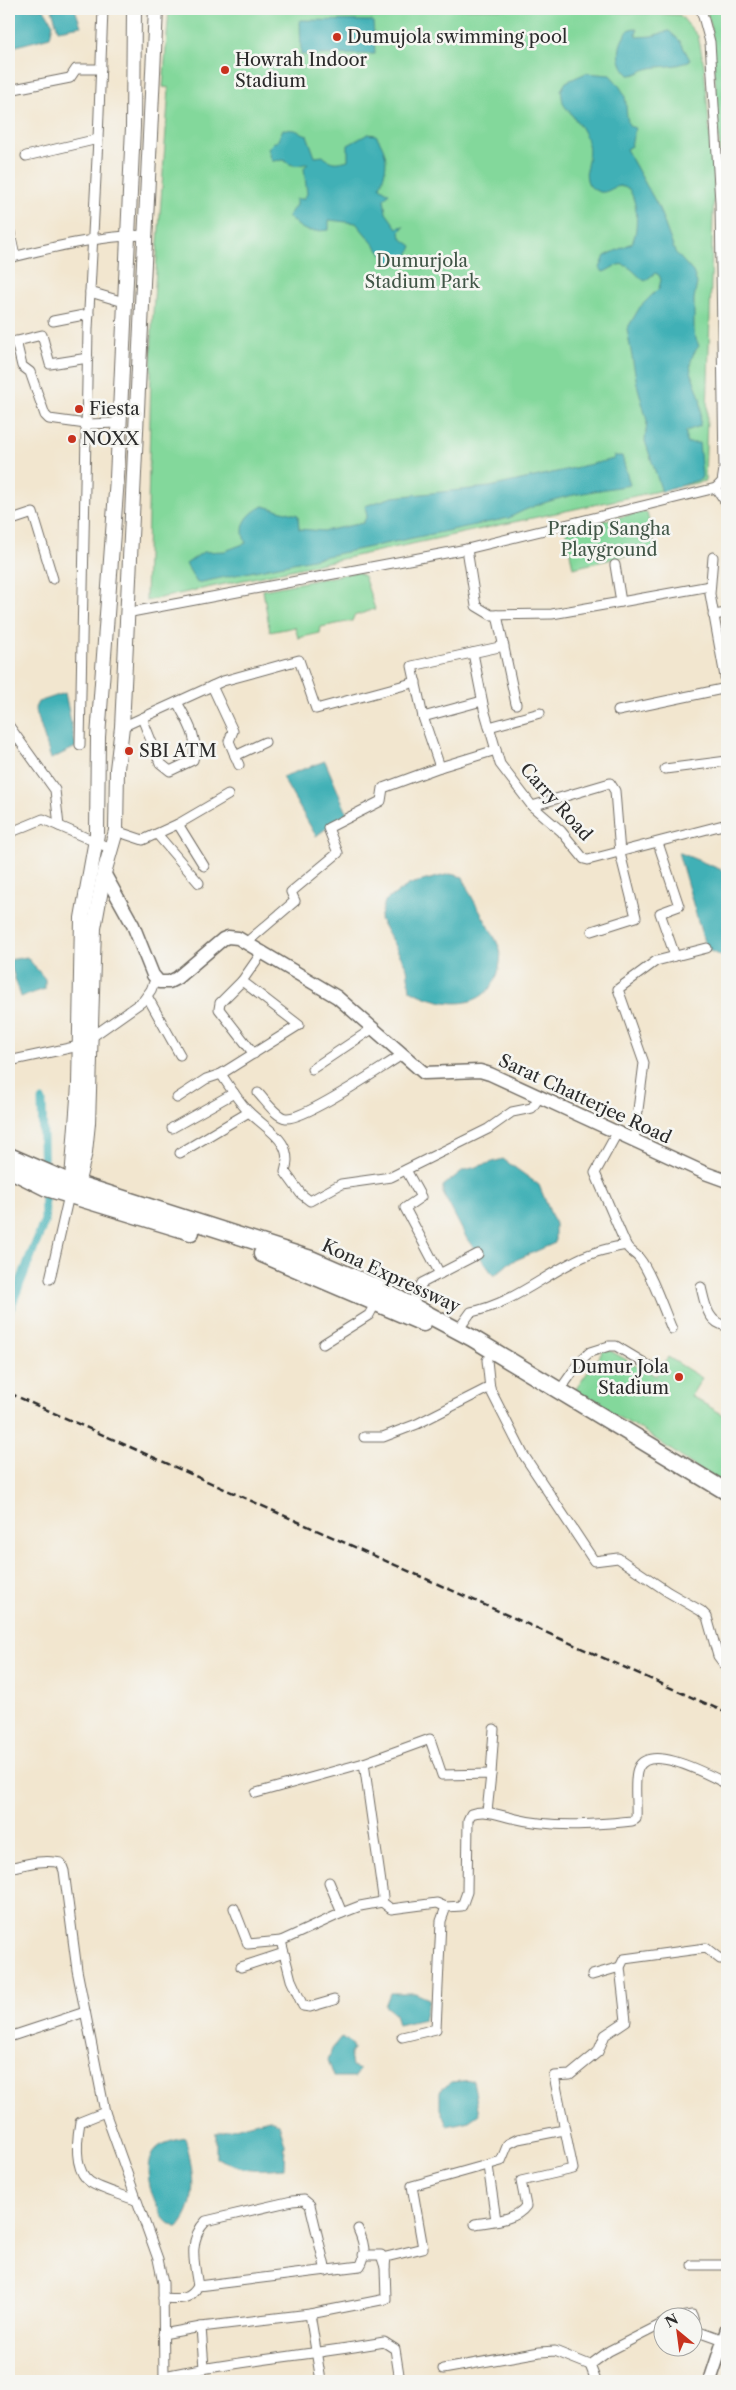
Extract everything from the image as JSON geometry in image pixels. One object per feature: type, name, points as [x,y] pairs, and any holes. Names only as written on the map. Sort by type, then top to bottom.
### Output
[{"type":"highway","name":"Kona Expressway","points":[[9,1156],[25,1170],[72,1192],[273,1258],[425,1323],[614,1433],[727,1503]]},
{"type":"highway","name":"Kona Expressway","points":[[9,1169],[25,1170]]},
{"type":"highway","name":"Kona Expressway","points":[[72,1192],[311,1259],[378,1288],[458,1330],[727,1492]]},
{"type":"main road","points":[[72,1192],[79,1046],[82,918],[96,842],[98,737],[112,551],[133,127],[134,9]]},
{"type":"main road","points":[[72,1192],[85,1152],[88,1123],[94,928],[104,873],[116,831],[117,769],[122,728],[156,9]]},
{"type":"main road","points":[[104,873],[133,925],[155,980]]},
{"type":"main road","name":"Sarat Chatterjee Road","points":[[155,980],[164,983],[177,978],[228,937],[247,942],[336,997],[424,1073],[480,1071],[540,1096],[705,1174],[727,1181]]},
{"type":"main road","points":[[710,2381],[723,2358],[726,2334]]},
{"type":"street","points":[[80,746],[89,314],[103,9]]},
{"type":"street","points":[[126,613],[466,549],[716,488],[722,482],[724,468],[723,202],[710,42],[701,9]]},
{"type":"street","points":[[9,90],[70,78],[76,68],[101,69]]},
{"type":"street","points":[[26,156],[98,139]]},
{"type":"street","points":[[9,232],[12,257],[60,245],[127,235],[145,235]]},
{"type":"street","points":[[90,292],[124,302]]},
{"type":"street","points":[[53,321],[89,314]]},
{"type":"street","points":[[88,358],[50,364],[42,335],[12,342],[22,366],[30,372],[45,415],[49,420],[86,424],[118,423]]},
{"type":"street","points":[[716,488],[727,504]]},
{"type":"street","points":[[9,521],[33,513],[52,579]]},
{"type":"street","points":[[466,549],[476,606],[491,615],[552,614],[710,586]]},
{"type":"street","points":[[618,711],[727,688],[713,615],[710,586],[713,557]]},
{"type":"street","points":[[615,565],[621,602]]},
{"type":"street","points":[[713,615],[727,613]]},
{"type":"street","points":[[497,615],[516,704]]},
{"type":"street","points":[[440,767],[423,718],[412,666],[504,646]]},
{"type":"street","name":"Carry Road","points":[[473,653],[482,701],[500,764],[532,806],[561,831],[584,859],[588,860],[620,853],[727,824]]},
{"type":"street","points":[[122,728],[223,681],[299,660],[316,709],[416,682]]},
{"type":"street","points":[[212,686],[233,731],[228,740],[239,765]]},
{"type":"street","points":[[423,718],[482,701]]},
{"type":"street","points":[[142,718],[160,764],[170,770],[193,760],[196,749],[194,735],[177,702]]},
{"type":"street","points":[[489,727],[540,713]]},
{"type":"street","points":[[9,726],[56,790],[60,826]]},
{"type":"street","points":[[235,756],[264,742]]},
{"type":"street","points":[[247,942],[295,901],[291,892],[338,853],[328,828],[381,801],[383,788],[440,767],[496,750]]},
{"type":"street","points":[[665,769],[727,761]]},
{"type":"street","points":[[532,806],[610,782],[615,791],[620,853],[636,918],[592,931]]},
{"type":"street","points":[[116,831],[133,836],[140,841],[178,824],[228,795]]},
{"type":"street","points":[[9,833],[43,819],[112,849]]},
{"type":"street","points":[[178,824],[204,866]]},
{"type":"street","points":[[158,834],[199,883]]},
{"type":"street","points":[[658,843],[679,906],[660,913],[675,956]]},
{"type":"street","points":[[634,1141],[644,1064],[618,988],[656,961],[707,948]]},
{"type":"street","points":[[254,1054],[219,1009],[220,1002],[242,981],[264,951]]},
{"type":"street","points":[[9,1061],[79,1046],[92,1039],[147,996],[155,980]]},
{"type":"street","points":[[177,1098],[206,1079],[221,1074],[299,1025],[242,981]]},
{"type":"street","points":[[147,996],[180,1055]]},
{"type":"street","points":[[312,1069],[372,1029]]},
{"type":"street","points":[[258,1092],[282,1117],[288,1118],[309,1111],[402,1055]]},
{"type":"street","points":[[221,1074],[249,1112],[270,1129],[281,1142],[287,1152],[288,1162],[285,1172],[301,1194],[310,1201],[341,1184],[390,1176],[406,1170],[461,1140],[488,1129],[512,1112],[532,1108],[540,1096]]},
{"type":"street","points":[[172,1128],[234,1094]]},
{"type":"street","points":[[180,1153],[249,1112]]},
{"type":"street","points":[[617,1133],[595,1173],[626,1245],[630,1252],[639,1257],[672,1330]]},
{"type":"street","points":[[406,1170],[422,1197],[404,1208],[440,1274]]},
{"type":"street","points":[[50,1279],[72,1192]]},
{"type":"street","points":[[458,1330],[471,1312],[491,1308],[593,1252],[626,1245]]},
{"type":"street","points":[[411,1305],[422,1283],[478,1254]]},
{"type":"street","points":[[700,1287],[708,1314],[720,1325],[727,1326]]},
{"type":"street","points":[[323,1344],[369,1315],[376,1302]]},
{"type":"street","points":[[560,1390],[581,1360],[590,1352],[609,1346],[616,1346],[651,1367]]},
{"type":"street","points":[[487,1360],[490,1387],[523,1454],[594,1561],[618,1558],[668,1592],[701,1611],[707,1617],[718,1656],[727,1668]]},
{"type":"street","points":[[364,1437],[383,1437],[408,1428],[490,1387]]},
{"type":"street","points":[[487,1812],[494,1730]]},
{"type":"street","points":[[256,1793],[364,1762],[429,1738],[442,1775],[491,1774]]},
{"type":"street","points":[[382,1902],[391,1910],[437,1903],[446,1907],[462,1906],[467,1892],[468,1820],[471,1814],[481,1810],[533,1823],[560,1826],[632,1821],[636,1819],[637,1771],[642,1764],[659,1758],[670,1759],[727,1784]]},
{"type":"street","points":[[364,1762],[383,1897],[382,1902]]},
{"type":"street","points":[[9,1868],[31,1862],[62,1862],[67,1885],[77,1970],[105,2112],[135,2200],[158,2259],[163,2283],[164,2378],[204,2368],[317,2354],[384,2342],[395,2349],[400,2381]]},
{"type":"street","points":[[329,1882],[342,1913]]},
{"type":"street","points":[[234,1908],[248,1944],[281,1941],[360,1906],[382,1902]]},
{"type":"street","points":[[402,2037],[436,2029],[441,1921],[446,1907]]},
{"type":"street","points":[[281,1941],[291,1980],[303,2006],[310,2007],[334,2000]]},
{"type":"street","points":[[475,2224],[517,2216],[526,2206],[521,2181],[573,2169],[554,2076],[570,2075],[598,2052],[605,2035],[626,2021],[620,1968],[624,1959],[706,1948],[720,1959],[727,1959]]},
{"type":"street","points":[[241,1967],[284,1953]]},
{"type":"street","points":[[592,1975],[620,1968]]},
{"type":"street","points":[[9,2037],[85,2012]]},
{"type":"street","points":[[105,2112],[80,2122],[76,2142],[82,2172],[90,2182],[135,2200]]},
{"type":"street","points":[[163,2334],[201,2327],[310,2314],[386,2299],[386,2257],[423,2248],[412,2186],[450,2174],[488,2166],[501,2161],[508,2144],[518,2139],[564,2130]]},
{"type":"street","points":[[488,2166],[496,2220]]},
{"type":"street","points":[[163,2298],[185,2299],[195,2292],[198,2286],[193,2250],[197,2233],[206,2221],[292,2201],[304,2200],[310,2205],[326,2271]]},
{"type":"street","points":[[198,2286],[360,2266],[364,2244],[358,2229]]},
{"type":"street","points":[[363,2255],[381,2255],[385,2267]]},
{"type":"street","points":[[692,2265],[727,2265]]},
{"type":"street","points":[[310,2314],[321,2381]]},
{"type":"street","points":[[201,2327],[204,2368]]},
{"type":"street","points":[[590,2365],[609,2351],[654,2328]]},
{"type":"street","points":[[704,2331],[726,2334]]},
{"type":"street","points":[[443,2369],[555,2351],[590,2365],[596,2381]]},
{"type":"green space","name":"Dumurjola Stadium Park","points":[[169,9],[543,9],[680,15],[698,36],[704,65],[714,183],[705,481],[146,601],[152,327],[169,88],[163,87]]},
{"type":"green space","points":[[706,9],[727,9],[727,192],[722,192],[712,31]]},
{"type":"green space","name":"Pradip Sangha Playground","points":[[643,512],[647,513],[656,549],[573,568],[566,531],[569,528]]},
{"type":"green space","points":[[357,572],[364,576],[375,609],[354,616],[352,621],[321,627],[320,633],[298,638],[295,627],[270,632],[263,590]]},
{"type":"green space","points":[[605,1348],[656,1376],[668,1357],[702,1378],[691,1396],[727,1417],[727,1489],[644,1431],[573,1393]]},
{"type":"water","points":[[15,9],[44,9],[53,24],[50,37],[9,48],[9,11]]},
{"type":"water","points":[[52,9],[75,9],[81,26],[58,30]]},
{"type":"water","name":"Dumujola swimming pool","points":[[300,20],[373,21],[375,54],[301,55]]},
{"type":"water","points":[[635,28],[638,30],[636,33],[637,37],[652,36],[669,31],[680,41],[690,60],[686,63],[652,68],[629,75],[621,64],[619,52],[622,40],[626,34],[630,29]]},
{"type":"water","points":[[586,73],[610,75],[622,90],[626,100],[629,126],[635,128],[631,146],[626,149],[658,206],[675,252],[693,272],[697,283],[694,299],[694,334],[699,346],[691,360],[691,372],[700,398],[700,426],[686,431],[686,443],[699,443],[702,476],[701,479],[662,492],[645,441],[647,421],[637,384],[627,329],[640,307],[659,288],[661,280],[659,275],[655,273],[645,281],[629,268],[622,265],[603,272],[600,268],[605,256],[632,243],[636,230],[636,207],[628,188],[619,186],[599,192],[590,186],[587,181],[588,144],[581,128],[564,105],[561,90],[566,82]]},
{"type":"water","points":[[283,129],[295,130],[307,135],[315,157],[323,156],[334,162],[348,160],[348,145],[368,134],[376,135],[383,148],[386,160],[385,172],[380,187],[389,193],[384,199],[386,213],[397,228],[404,226],[400,231],[401,238],[412,246],[406,260],[391,265],[356,223],[329,220],[329,230],[311,231],[298,226],[288,216],[296,205],[296,199],[303,199],[307,194],[304,168],[308,163],[295,165],[289,164],[284,160],[272,161],[268,148],[274,142],[277,142]]},
{"type":"water","points":[[614,456],[622,456],[630,485],[553,500],[509,518],[197,583],[186,564],[203,552],[225,551],[246,543],[243,531],[246,521],[252,513],[263,506],[298,515],[299,529],[324,531],[363,523],[367,516],[365,506],[393,497],[490,487],[614,459]]},
{"type":"water","points":[[65,693],[76,747],[51,759],[35,708],[38,702]]},
{"type":"water","points":[[325,761],[347,813],[316,836],[282,777]]},
{"type":"water","points":[[678,852],[722,870],[727,883],[727,959],[706,949]]},
{"type":"water","points":[[450,874],[463,877],[501,952],[498,973],[490,988],[481,996],[470,1001],[458,1003],[434,999],[410,990],[407,968],[380,919],[385,901],[410,884]]},
{"type":"water","points":[[27,957],[45,979],[45,989],[21,997],[9,960]]},
{"type":"water","points":[[503,1159],[539,1185],[555,1224],[555,1243],[509,1263],[494,1276],[467,1239],[443,1193],[443,1186],[462,1171]]},
{"type":"water","points":[[390,1993],[415,1993],[429,1999],[424,2019],[398,2025],[395,2014],[385,2006]]},
{"type":"water","points":[[342,2037],[351,2042],[353,2049],[350,2054],[352,2067],[360,2070],[355,2077],[334,2077],[328,2060],[332,2049]]},
{"type":"water","points":[[473,2080],[479,2114],[469,2121],[447,2126],[440,2109],[440,2091],[451,2082]]},
{"type":"water","points":[[269,2119],[279,2124],[285,2144],[284,2168],[241,2168],[216,2157],[216,2133]]},
{"type":"water","points":[[185,2138],[193,2185],[190,2208],[178,2228],[166,2220],[160,2212],[152,2194],[148,2174],[151,2156],[156,2149],[162,2145]]},
{"type":"waterway","points":[[9,1311],[45,1220],[42,1101]]},
{"type":"railway","points":[[9,1393],[727,1713]]},
{"type":"place","name":"Dumujola swimming pool","points":[[337,37]]},
{"type":"place","name":"Howrah Indoor Stadium","points":[[225,70]]},
{"type":"place","name":"Fiesta","points":[[79,409]]},
{"type":"place","name":"NOXX","points":[[72,439]]},
{"type":"place","name":"SBI ATM","points":[[129,751]]},
{"type":"place","name":"Dumur Jola Stadium","points":[[679,1377]]}]
